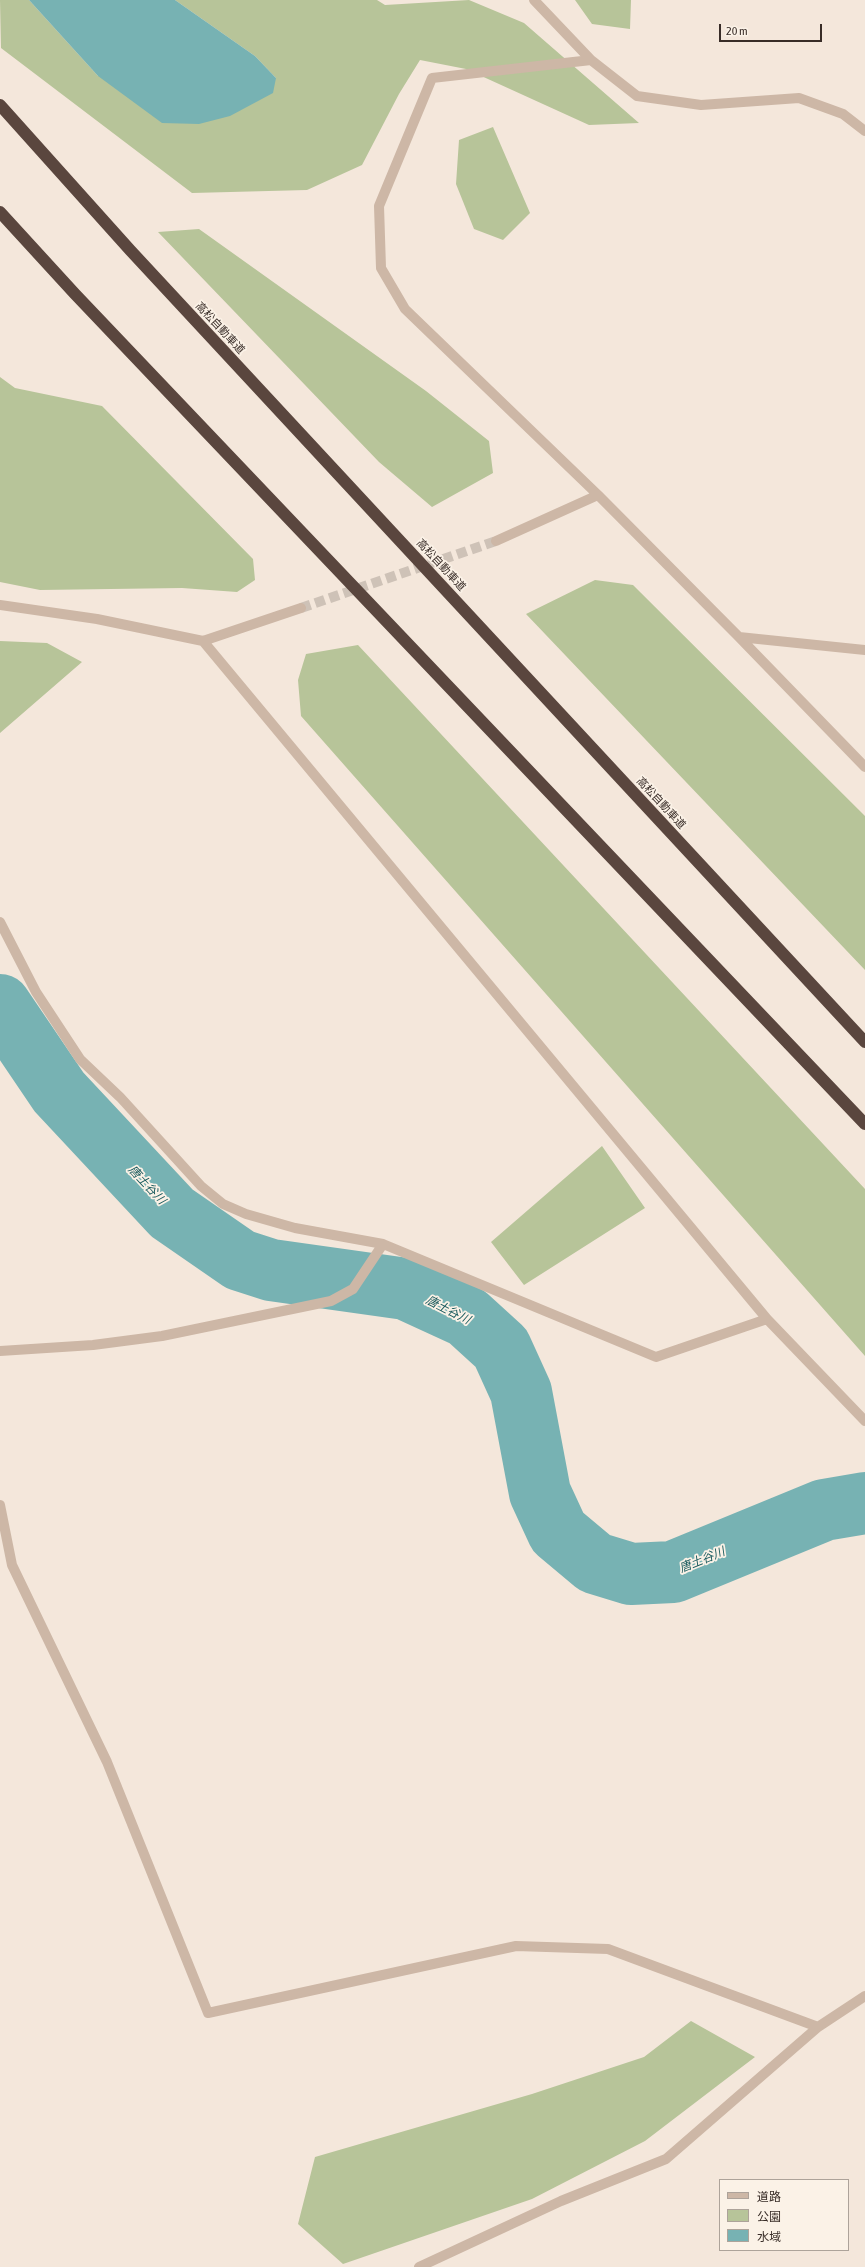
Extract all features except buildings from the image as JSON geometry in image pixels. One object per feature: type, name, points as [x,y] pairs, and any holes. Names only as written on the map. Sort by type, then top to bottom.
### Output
[{"type":"highway","name":"高松自動車道","points":[[0,105],[141,261],[865,1042]]},
{"type":"highway","points":[[0,212],[75,294],[865,1124]]},
{"type":"street","points":[[534,0],[591,60],[637,96],[701,105],[799,98],[843,114],[865,131]]},
{"type":"street","points":[[591,60],[432,78],[379,206],[381,268],[405,309],[598,495],[865,767]]},
{"type":"street","points":[[496,541],[598,495]]},
{"type":"street","points":[[0,604],[98,619],[203,641],[301,608]]},
{"type":"street","points":[[739,637],[865,650]]},
{"type":"street","points":[[203,641],[767,1318],[865,1421]]},
{"type":"street","points":[[0,922],[36,992],[80,1059],[120,1097],[201,1186],[223,1204],[246,1214],[295,1228],[383,1244],[656,1357],[767,1318]]},
{"type":"street","points":[[0,1351],[93,1345],[162,1336],[331,1301],[353,1290],[383,1244]]},
{"type":"street","points":[[0,1505],[12,1565],[107,1762],[208,2013],[516,1946],[608,1949],[818,2027]]},
{"type":"street","points":[[419,2267],[561,2201],[666,2159],[818,2027],[865,1996]]},
{"type":"green space","points":[[0,0],[29,0],[98,76],[276,78],[255,56],[175,0],[377,0],[385,5],[469,0],[524,23],[639,123],[589,125],[466,69],[420,60],[399,94],[362,165],[307,190],[192,193],[1,48]]},
{"type":"green space","points":[[575,0],[631,0],[630,29],[592,24]]},
{"type":"green space","points":[[493,127],[530,213],[503,240],[474,229],[456,184],[459,140]]},
{"type":"green space","points":[[199,229],[426,391],[489,441],[493,473],[432,507],[379,462],[158,232]]},
{"type":"green space","points":[[0,377],[15,388],[102,406],[253,559],[255,580],[237,592],[182,588],[40,590],[0,582]]},
{"type":"green space","points":[[595,580],[633,585],[865,816],[865,970],[526,614]]},
{"type":"green space","points":[[0,641],[47,643],[82,662],[0,733]]},
{"type":"green space","points":[[358,645],[865,1189],[865,1356],[301,716],[298,680],[306,654]]},
{"type":"green space","points":[[602,1146],[645,1208],[524,1285],[491,1242]]},
{"type":"green space","points":[[691,2021],[755,2057],[645,2141],[532,2199],[343,2264],[298,2224],[315,2157],[532,2094],[644,2057]]},
{"type":"water","points":[[29,0],[175,0],[255,56],[276,78],[273,93],[230,116],[199,124],[162,123],[98,76]]},
{"type":"waterway","name":"唐土谷川","points":[[0,1005],[59,1092],[172,1213],[240,1260],[271,1270],[406,1289],[467,1317],[501,1348],[521,1392],[540,1493],[558,1532],[595,1563],[631,1574],[673,1572],[824,1510],[865,1503]]},
{"type":"tunnel","points":[[301,608],[496,541]]}]
